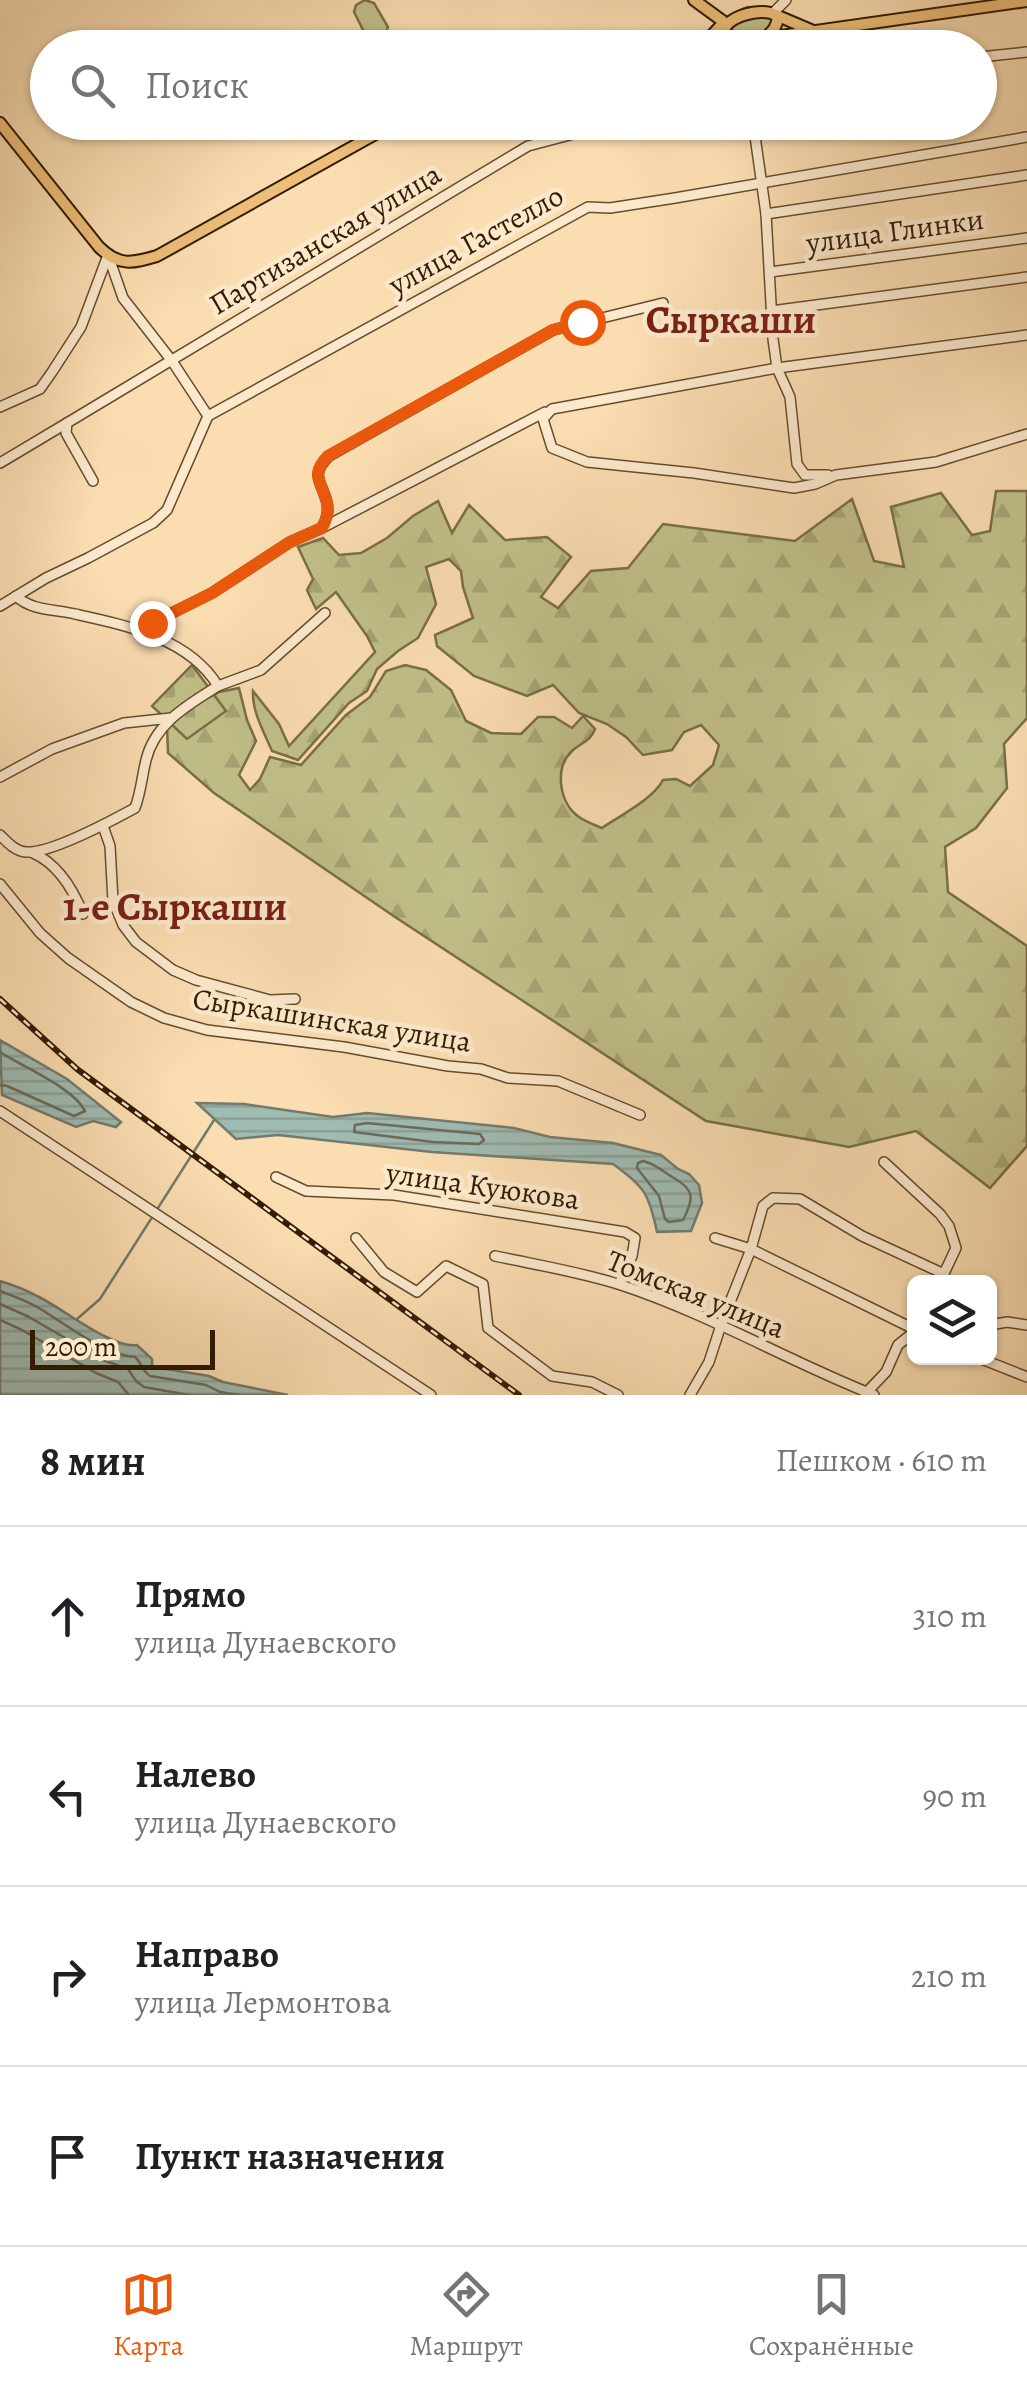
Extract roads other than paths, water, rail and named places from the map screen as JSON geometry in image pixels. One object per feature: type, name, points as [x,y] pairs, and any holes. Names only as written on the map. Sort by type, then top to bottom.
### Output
[{"type":"main road","points":[[694,0],[724,22],[726,30]]},
{"type":"main road","points":[[830,30],[1027,2]]},
{"type":"main road","points":[[717,30],[730,10],[762,3],[796,26],[809,30]]},
{"type":"main road","points":[[774,30],[776,13]]},
{"type":"main road","points":[[0,123],[103,251],[129,264],[158,256],[365,140]]},
{"type":"street","points":[[776,13],[786,0]]},
{"type":"street","points":[[997,55],[1027,52]]},
{"type":"street","name":"улица Гастелло","points":[[208,416],[588,207],[610,208],[1027,138]]},
{"type":"street","name":"Партизанская улица","points":[[0,462],[528,146],[551,140]]},
{"type":"street","points":[[754,140],[766,214],[777,368],[790,397],[798,464],[805,475],[836,475],[936,462],[1027,434]]},
{"type":"street","points":[[766,214],[1027,175]]},
{"type":"street","name":"улица Глинки","points":[[770,272],[1027,238]]},
{"type":"street","points":[[0,606],[153,522],[167,510],[208,416],[123,298],[103,251]]},
{"type":"street","points":[[0,407],[40,389],[52,372],[81,327],[103,251]]},
{"type":"street","points":[[772,310],[1027,277]]},
{"type":"street","points":[[322,528],[328,515],[327,502],[318,478],[319,466],[328,456],[553,330],[662,304]]},
{"type":"street","points":[[146,632],[152,623],[212,593],[290,542],[552,409],[777,368],[1027,335]]},
{"type":"street","points":[[552,409],[543,419],[552,448],[587,462],[794,488],[836,475]]},
{"type":"street","points":[[67,423],[66,433],[93,482]]},
{"type":"street","points":[[16,596],[26,605],[146,632],[194,659],[218,686]]},
{"type":"street","points":[[31,852],[103,826],[135,808],[149,748],[159,730],[218,686],[261,670],[325,614]]},
{"type":"street","points":[[0,776],[52,749],[112,727],[171,718]]},
{"type":"street","points":[[103,826],[110,846],[113,901],[123,925],[136,942],[173,970],[196,980],[270,1000],[295,999]]},
{"type":"street","points":[[0,835],[17,850],[45,858],[75,894],[83,914]]},
{"type":"street","name":"Сыркашинская улица","points":[[0,884],[40,933],[68,958],[130,1002],[164,1018],[207,1030],[481,1068],[508,1078],[558,1081],[640,1115]]},
{"type":"street","points":[[0,1112],[431,1395]]},
{"type":"street","points":[[884,1162],[949,1226],[956,1248],[943,1275]]},
{"type":"street","name":"улица Куюкова","points":[[276,1177],[306,1191],[394,1195],[624,1232],[635,1238],[632,1256],[619,1284]]},
{"type":"street","points":[[690,1395],[709,1362],[752,1249],[763,1206],[773,1198],[800,1199],[936,1275]]},
{"type":"street","points":[[356,1238],[384,1272],[417,1292],[446,1266],[484,1284],[488,1328],[552,1376],[592,1382],[618,1395]]},
{"type":"street","points":[[715,1238],[752,1249],[907,1326]]},
{"type":"street","name":"Томская улица","points":[[495,1256],[619,1284],[870,1394]]},
{"type":"street","points":[[997,1324],[1027,1325]]},
{"type":"street","points":[[870,1394],[886,1372],[898,1344],[907,1336]]},
{"type":"street","points":[[997,1365],[1027,1377]]},
{"type":"water","points":[[0,1040],[67,1079],[121,1122],[116,1127],[93,1121],[76,1127],[2,1095]]},
{"type":"water","points":[[197,1103],[244,1104],[333,1117],[367,1113],[613,1143],[661,1155],[699,1185],[702,1203],[691,1231],[657,1232],[644,1192],[613,1164],[432,1152],[278,1135],[236,1139]]},
{"type":"water","points":[[0,1281],[47,1301],[114,1341],[137,1345],[152,1359],[154,1367],[288,1395],[0,1395]]},
{"type":"waterway","points":[[77,1319],[100,1299],[214,1120]]},
{"type":"railway","points":[[0,999],[77,1069],[519,1395]]},
{"type":"district","name":"Сыркаши","points":[[731,319]]},
{"type":"district","name":"1-е Сыркаши","points":[[175,906]]}]
